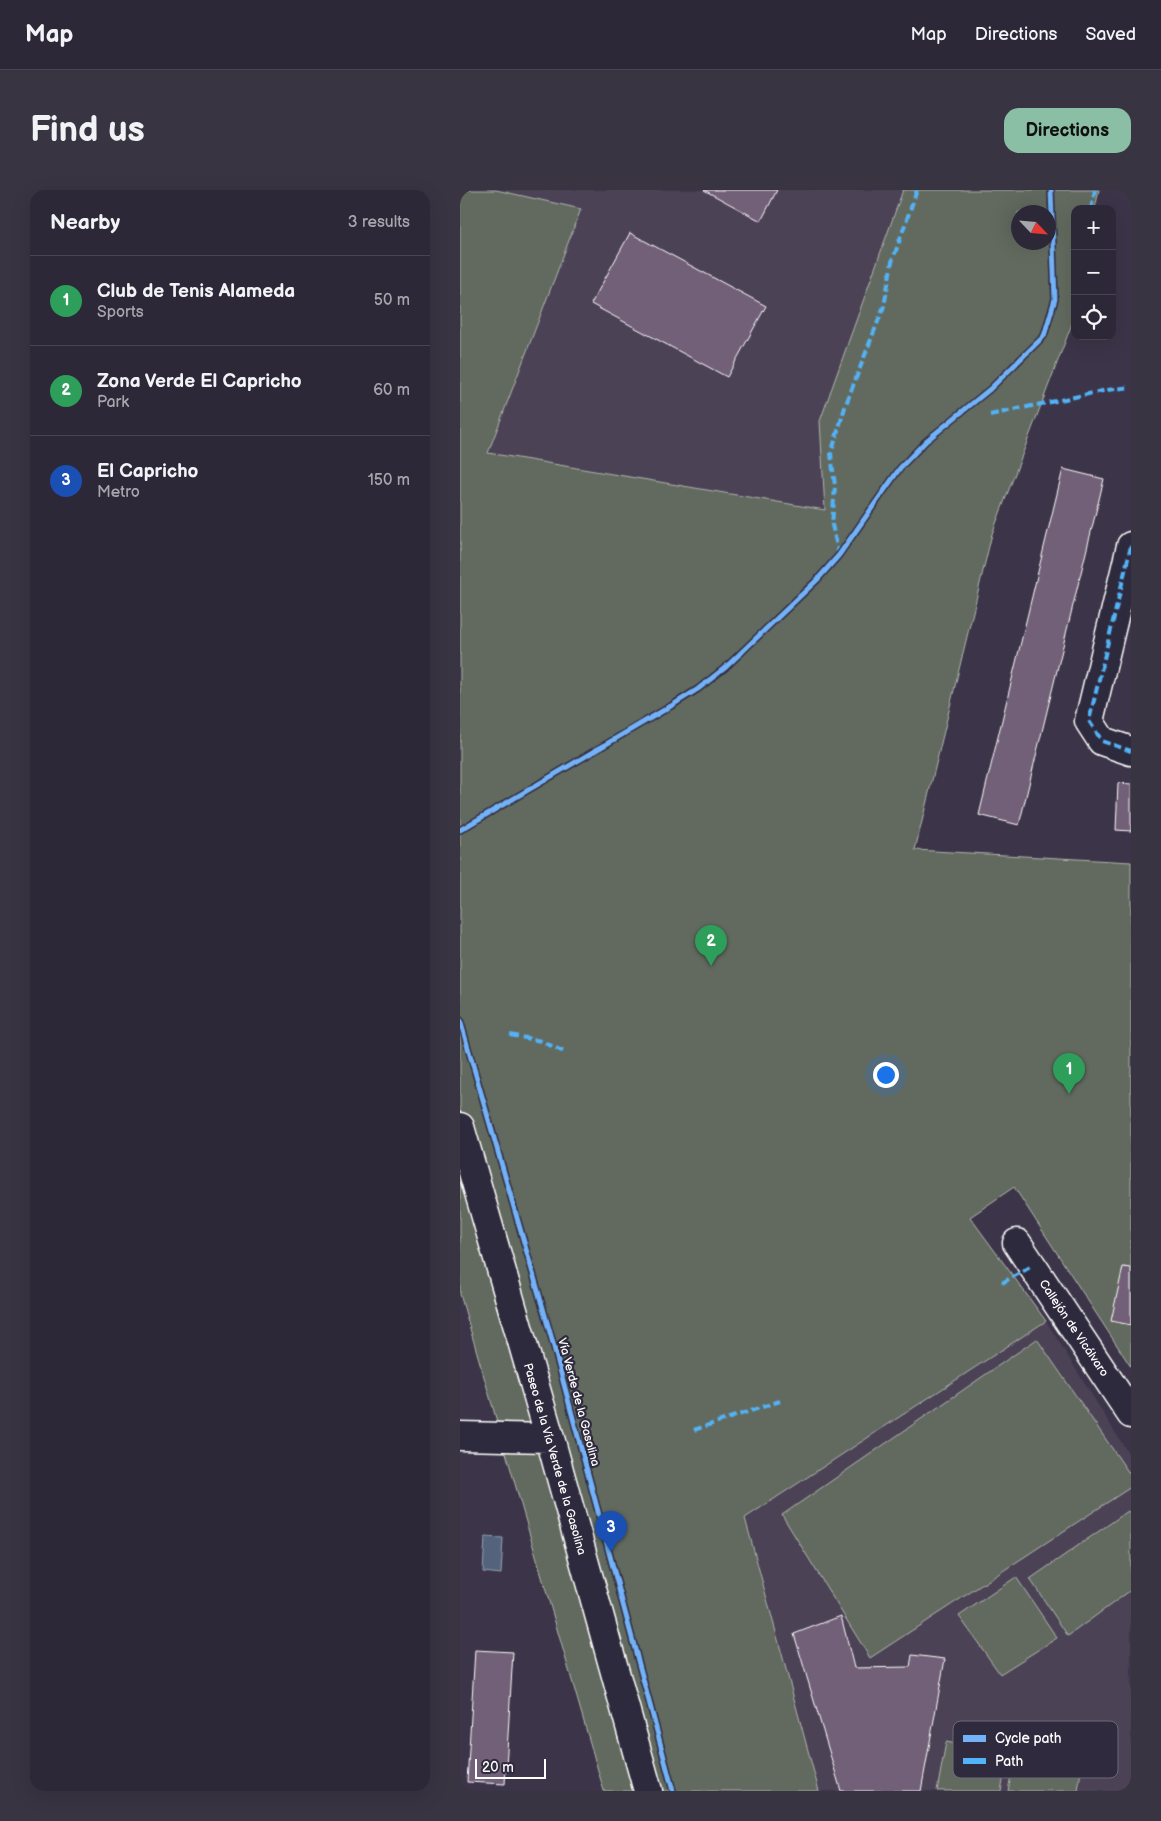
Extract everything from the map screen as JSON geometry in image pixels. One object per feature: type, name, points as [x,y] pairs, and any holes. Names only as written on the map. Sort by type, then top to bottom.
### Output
[{"type":"street","points":[[1131,546],[1089,721],[1102,741],[1131,750]]},
{"type":"street","name":"Paseo de la Vía Verde de la Gasolina","points":[[460,1127],[550,1438],[648,1791]]},
{"type":"street","name":"Callejón de Vicálvaro","points":[[1017,1242],[1131,1414]]},
{"type":"street","points":[[460,1436],[550,1438]]},
{"type":"shaded area","points":[[496,190],[903,190],[821,421],[826,510],[488,453],[580,209]]},
{"type":"shaded area","points":[[1046,1321],[1131,1458],[1131,1791],[819,1791],[745,1518]]},
{"type":"green space","points":[[460,190],[496,190],[581,209],[488,453],[825,510],[820,421],[903,190],[1099,190],[1096,205],[1071,205],[1071,326],[992,534],[915,850],[1131,862],[1131,1367],[1014,1187],[970,1217],[1046,1321],[745,1518],[819,1791],[604,1791],[460,1294]]},
{"type":"green space","points":[[1037,1339],[1131,1476],[1131,1487],[870,1658],[782,1515]]},
{"type":"green space","points":[[1128,1511],[1131,1515],[1131,1590],[1068,1636],[1030,1579]]},
{"type":"green space","points":[[1016,1577],[1057,1638],[1000,1674],[959,1616]]},
{"type":"green space","points":[[946,1742],[953,1743],[953,1778],[1003,1778],[1001,1791],[937,1791]]},
{"type":"green space","points":[[1010,1778],[1080,1778],[1078,1791],[1008,1791]]},
{"type":"water","points":[[485,1537],[503,1538],[501,1574],[483,1572]]},
{"type":"building","points":[[704,190],[777,190],[761,221]]},
{"type":"building","points":[[630,233],[766,306],[727,377],[591,304]]},
{"type":"building","points":[[1063,469],[1104,479],[1019,825],[979,815]]},
{"type":"building","points":[[1118,783],[1131,784],[1131,831],[1116,830]]},
{"type":"building","points":[[1123,1267],[1131,1268],[1131,1325],[1111,1321]]},
{"type":"building","points":[[841,1616],[854,1668],[910,1667],[912,1655],[945,1659],[921,1791],[841,1791],[794,1634]]},
{"type":"building","points":[[475,1650],[513,1652],[505,1784],[467,1782]]},
{"type":"marked path","points":[[839,555],[832,525],[835,486],[831,454],[846,404],[884,306],[892,262],[917,190]]},
{"type":"marked path","points":[[1092,205],[1095,190]]},
{"type":"marked path","points":[[990,415],[1107,390],[1131,387]]},
{"type":"marked path","points":[[1131,546],[1089,721],[1102,741],[1131,751]]},
{"type":"marked path","points":[[510,1035],[541,1041],[564,1052]]},
{"type":"marked path","points":[[1002,1283],[1032,1266]]},
{"type":"marked path","points":[[694,1430],[780,1401]]},
{"type":"cycle path","points":[[460,830],[671,706],[698,689],[726,667],[817,580],[839,555],[900,468],[926,441],[990,389],[1044,336],[1055,299],[1051,190]]},
{"type":"cycle path","name":"Vía Verde de la Gasolina","points":[[460,1020],[551,1336],[673,1791]]},
{"type":"place","name":"Zona Verde El Capricho","points":[[711,966]]},
{"type":"place","name":"Club de Tenis Alameda","points":[[1069,1094]]},
{"type":"place","name":"El Capricho","points":[[611,1552]]}]
